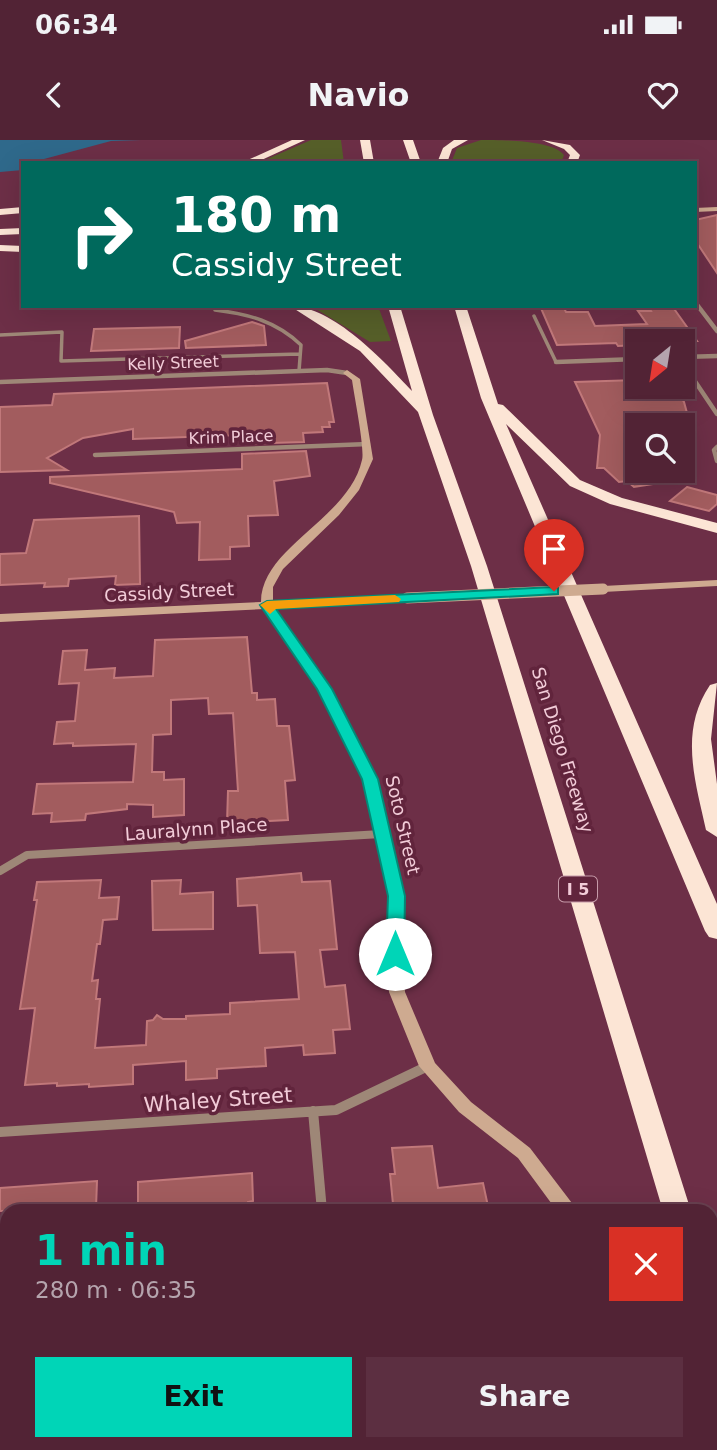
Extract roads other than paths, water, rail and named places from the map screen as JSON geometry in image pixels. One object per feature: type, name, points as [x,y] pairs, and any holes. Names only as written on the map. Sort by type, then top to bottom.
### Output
[{"type":"highway","points":[[251,161],[300,140]]},
{"type":"highway","points":[[365,140],[369,161]]},
{"type":"highway","points":[[408,140],[415,161]]},
{"type":"highway","points":[[442,161],[443,152],[450,145],[463,140]]},
{"type":"highway","points":[[547,140],[572,151],[572,161]]},
{"type":"highway","points":[[566,140],[586,150]]},
{"type":"highway","points":[[0,212],[21,210]]},
{"type":"highway","points":[[0,224],[21,224]]},
{"type":"highway","points":[[0,232],[21,231]]},
{"type":"highway","points":[[0,248],[21,249]]},
{"type":"highway","points":[[299,308],[365,348],[426,415]]},
{"type":"highway","name":"San Diego Freeway","points":[[395,308],[426,415],[480,566],[675,1204]]},
{"type":"highway","points":[[461,308],[488,398],[717,931]]},
{"type":"highway","points":[[488,398],[575,484],[616,501],[717,528]]},
{"type":"highway","points":[[717,689],[706,702],[700,747],[717,830]]},
{"type":"street","points":[[697,207],[717,207]]},
{"type":"street","points":[[697,305],[717,331]]},
{"type":"street","points":[[695,359],[717,356]]},
{"type":"street","points":[[556,362],[625,359]]},
{"type":"street","name":"Kelly Street","points":[[0,382],[299,371],[347,373]]},
{"type":"street","points":[[267,605],[267,587],[278,567],[335,513],[354,490],[368,459],[368,444],[356,379],[347,373]]},
{"type":"street","points":[[695,380],[717,414]]},
{"type":"street","name":"Krim Place","points":[[95,454],[368,444]]},
{"type":"street","points":[[716,460],[714,450],[717,447]]},
{"type":"street","name":"Cassidy Street","points":[[0,618],[717,583]]},
{"type":"street","name":"Soto Street","points":[[267,605],[325,689],[370,779],[396,896],[394,935],[397,992],[428,1066],[465,1107],[524,1153],[563,1204]]},
{"type":"street","name":"Lauralynn Place","points":[[0,872],[27,855],[381,834]]},
{"type":"street","name":"Whaley Street","points":[[0,1132],[336,1110],[428,1066]]},
{"type":"street","points":[[313,1111],[320,1204]]},
{"type":"lane","points":[[215,310],[256,315],[286,329],[301,345],[299,371]]},
{"type":"lane","points":[[534,316],[556,362]]},
{"type":"lane","points":[[0,335],[62,332],[61,361],[300,354]]},
{"type":"water","points":[[0,140],[141,140],[111,141],[42,161],[21,161],[21,170],[0,172]]}]
